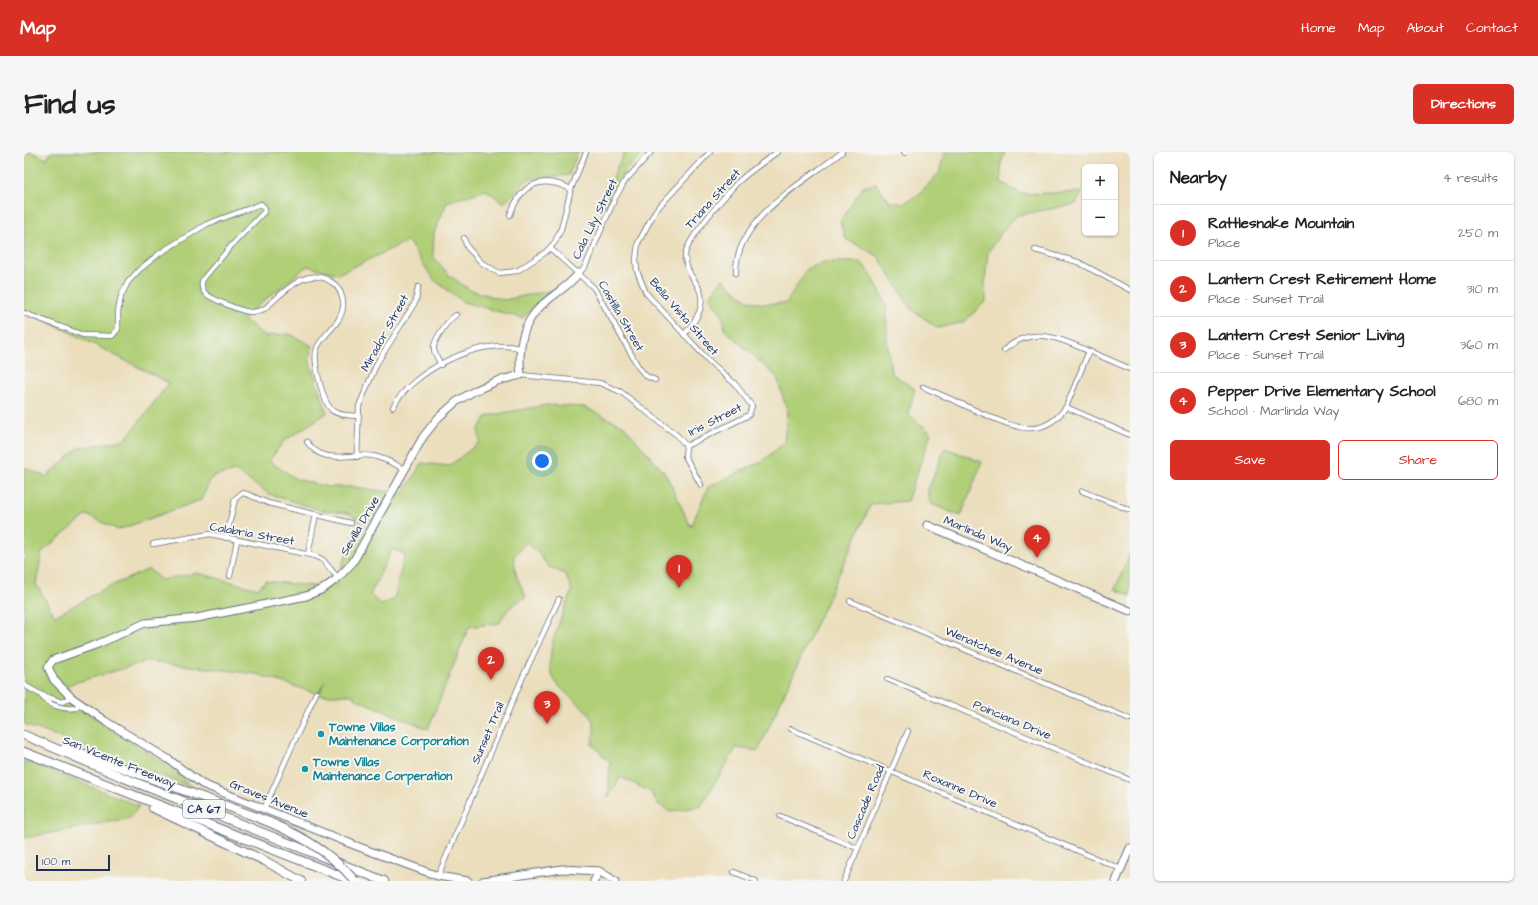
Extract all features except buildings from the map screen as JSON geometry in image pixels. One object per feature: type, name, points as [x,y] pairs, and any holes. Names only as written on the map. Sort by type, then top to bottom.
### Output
[{"type":"highway","points":[[24,734],[254,816],[304,838],[335,860],[354,881]]},
{"type":"highway","name":"San Vicente Freeway","points":[[24,734],[122,777],[384,881]]},
{"type":"highway","name":"San Vicente Freeway","points":[[24,752],[354,881]]},
{"type":"highway","points":[[137,796],[154,808],[265,861],[301,881]]},
{"type":"street","points":[[464,238],[467,247],[486,267],[503,273],[521,269],[550,248],[561,229],[571,189],[586,152]]},
{"type":"street","name":"Cala Lily Street","points":[[521,375],[519,348],[524,330],[533,315],[585,266],[615,198],[625,181],[651,152]]},
{"type":"street","name":"Bella Vista Street","points":[[710,152],[656,210],[640,238],[637,249],[637,272],[643,288],[684,335],[708,360],[735,384],[752,406],[751,411]]},
{"type":"street","name":"Triana Street","points":[[684,335],[697,318],[702,308],[700,291],[686,264],[685,255],[689,243],[736,184],[777,152]]},
{"type":"street","points":[[736,273],[736,261],[748,235],[762,216],[780,198],[842,152]]},
{"type":"street","points":[[510,215],[515,201],[526,187],[551,182],[571,189]]},
{"type":"street","points":[[24,313],[83,336],[112,336],[118,329],[118,312],[121,296],[128,282],[139,270],[160,253],[207,224],[243,212],[258,204],[263,205],[265,209],[264,212],[232,244],[203,279],[202,287],[208,295],[245,311],[254,312],[264,309],[305,277],[319,276],[335,284],[340,290],[343,308],[335,325],[317,349],[316,367],[329,407],[337,413],[357,416]]},
{"type":"street","name":"Castilla Street","points":[[550,248],[594,288],[639,368],[646,376],[655,380]]},
{"type":"street","points":[[1035,250],[1078,262],[1130,290]]},
{"type":"street","name":"Mirador Street","points":[[357,457],[357,416],[359,406],[377,363],[416,301],[418,287]]},
{"type":"street","points":[[441,365],[434,349],[435,342],[449,319],[456,314]]},
{"type":"street","points":[[1004,350],[1024,338],[1041,335],[1057,338],[1130,368]]},
{"type":"street","points":[[392,407],[398,397],[411,384],[457,356],[485,347],[512,346],[519,348]]},
{"type":"street","points":[[923,387],[1019,428],[1030,428],[1046,424],[1060,415],[1066,407],[1090,351]]},
{"type":"street","name":"Sevilla Drive","points":[[79,703],[61,688],[49,672],[48,667],[53,660],[98,644],[145,623],[197,618],[306,596],[323,589],[338,578],[352,562],[423,437],[438,418],[456,402],[496,381],[521,375],[600,383],[612,387],[621,392],[678,436],[686,446]]},
{"type":"street","points":[[1066,407],[1130,435]]},
{"type":"street","name":"Iris Street","points":[[686,446],[749,415],[751,411]]},
{"type":"street","points":[[307,442],[312,450],[326,456],[371,456],[404,469]]},
{"type":"street","points":[[686,446],[685,456],[701,486]]},
{"type":"street","points":[[1082,490],[1130,510]]},
{"type":"street","points":[[226,538],[235,499],[242,494],[247,494],[268,502],[351,523]]},
{"type":"street","points":[[308,554],[316,514]]},
{"type":"street","name":"Marlinda Way","points":[[927,525],[1130,611]]},
{"type":"street","name":"Calabria Street","points":[[154,544],[210,534],[308,554],[323,560],[338,578]]},
{"type":"street","points":[[230,576],[237,540]]},
{"type":"street","name":"Sunset Trail","points":[[438,876],[522,679],[559,599]]},
{"type":"street","name":"Wenatchee Avenue","points":[[850,601],[1130,719]]},
{"type":"street","name":"Poinciana Drive","points":[[887,679],[1130,780]]},
{"type":"street","points":[[24,685],[40,694],[62,702],[71,697]]},
{"type":"street","points":[[264,809],[316,693]]},
{"type":"street","points":[[40,694],[42,698],[66,709],[76,708],[79,703]]},
{"type":"street","name":"Graves Avenue","points":[[79,703],[105,721],[168,759],[202,784],[359,848],[438,876],[468,881]]},
{"type":"street","name":"Roxanne Drive","points":[[791,729],[891,770],[1121,869]]},
{"type":"street","name":"Cascade Road","points":[[844,881],[908,731]]},
{"type":"street","points":[[780,816],[857,848]]},
{"type":"street","points":[[1116,881],[1121,869],[1128,860],[1130,848]]},
{"type":"street","points":[[483,881],[562,869],[599,871],[615,881]]},
{"type":"street","points":[[594,881],[599,871]]},
{"type":"street","points":[[734,872],[756,881]]},
{"type":"green space","points":[[24,152],[31,152],[47,159],[51,152],[578,152],[569,175],[528,179],[504,203],[486,190],[447,202],[434,233],[433,256],[449,275],[470,290],[504,300],[553,290],[522,318],[463,302],[433,279],[408,241],[338,274],[307,266],[243,318],[265,336],[290,334],[312,346],[309,360],[327,413],[284,441],[269,461],[296,479],[328,487],[354,487],[403,494],[422,463],[449,466],[480,442],[478,430],[487,416],[546,405],[584,407],[624,426],[666,475],[691,527],[708,487],[763,461],[784,443],[787,411],[777,377],[725,330],[722,314],[709,297],[723,279],[744,298],[750,301],[757,303],[786,303],[807,269],[824,262],[861,262],[873,277],[886,305],[887,339],[891,373],[915,389],[908,414],[931,433],[907,501],[871,504],[758,751],[736,748],[701,806],[670,812],[658,804],[651,792],[621,777],[608,797],[610,763],[592,744],[594,726],[592,719],[588,713],[556,682],[552,675],[550,665],[556,632],[572,590],[565,574],[549,567],[538,553],[526,542],[514,556],[516,575],[526,597],[510,607],[504,614],[500,623],[469,627],[428,729],[354,698],[354,695],[319,695],[325,681],[318,694],[257,674],[149,661],[67,685],[76,706],[165,764],[193,788],[24,724],[24,467],[46,477],[79,448],[125,440],[169,383],[74,334],[24,311]],"holes":[[[235,471],[269,494],[319,510],[348,513],[360,520],[333,588],[265,581],[258,589],[197,573],[161,580],[149,569],[104,589],[55,616],[36,584],[42,552],[87,515],[118,530],[201,500],[212,477]],[[392,549],[405,554],[394,599],[381,605],[370,595]]]},
{"type":"green space","points":[[625,152],[644,152],[625,171],[603,209],[617,167]]},
{"type":"green space","points":[[944,152],[1005,152],[1001,163],[1001,182],[1021,194],[1082,192],[1076,204],[1018,215],[1007,225],[988,252],[985,281],[986,301],[964,322],[938,328],[912,310],[878,256],[846,239],[840,222],[863,187],[876,184],[890,202],[904,203],[919,194],[940,172]]},
{"type":"green space","points":[[945,448],[982,462],[961,516],[931,504],[928,498],[928,490]]},
{"type":"green space","points":[[1130,554],[1130,596],[1115,589]]},
{"type":"green space","points":[[24,760],[139,806],[130,818],[24,838]]},
{"type":"place","name":"Pepper Drive Elementary School","points":[[1037,558]]},
{"type":"place","name":"Rattlesnake Mountain","points":[[679,588]]},
{"type":"place","name":"Lantern Crest Retirement Home","points":[[491,680]]},
{"type":"place","name":"Lantern Crest Senior Living","points":[[547,724]]},
{"type":"place","name":"Towne Villas Maintenance Corporation","points":[[321,734]]},
{"type":"place","name":"Towne Villas Maintenance Corperation","points":[[305,769]]}]
